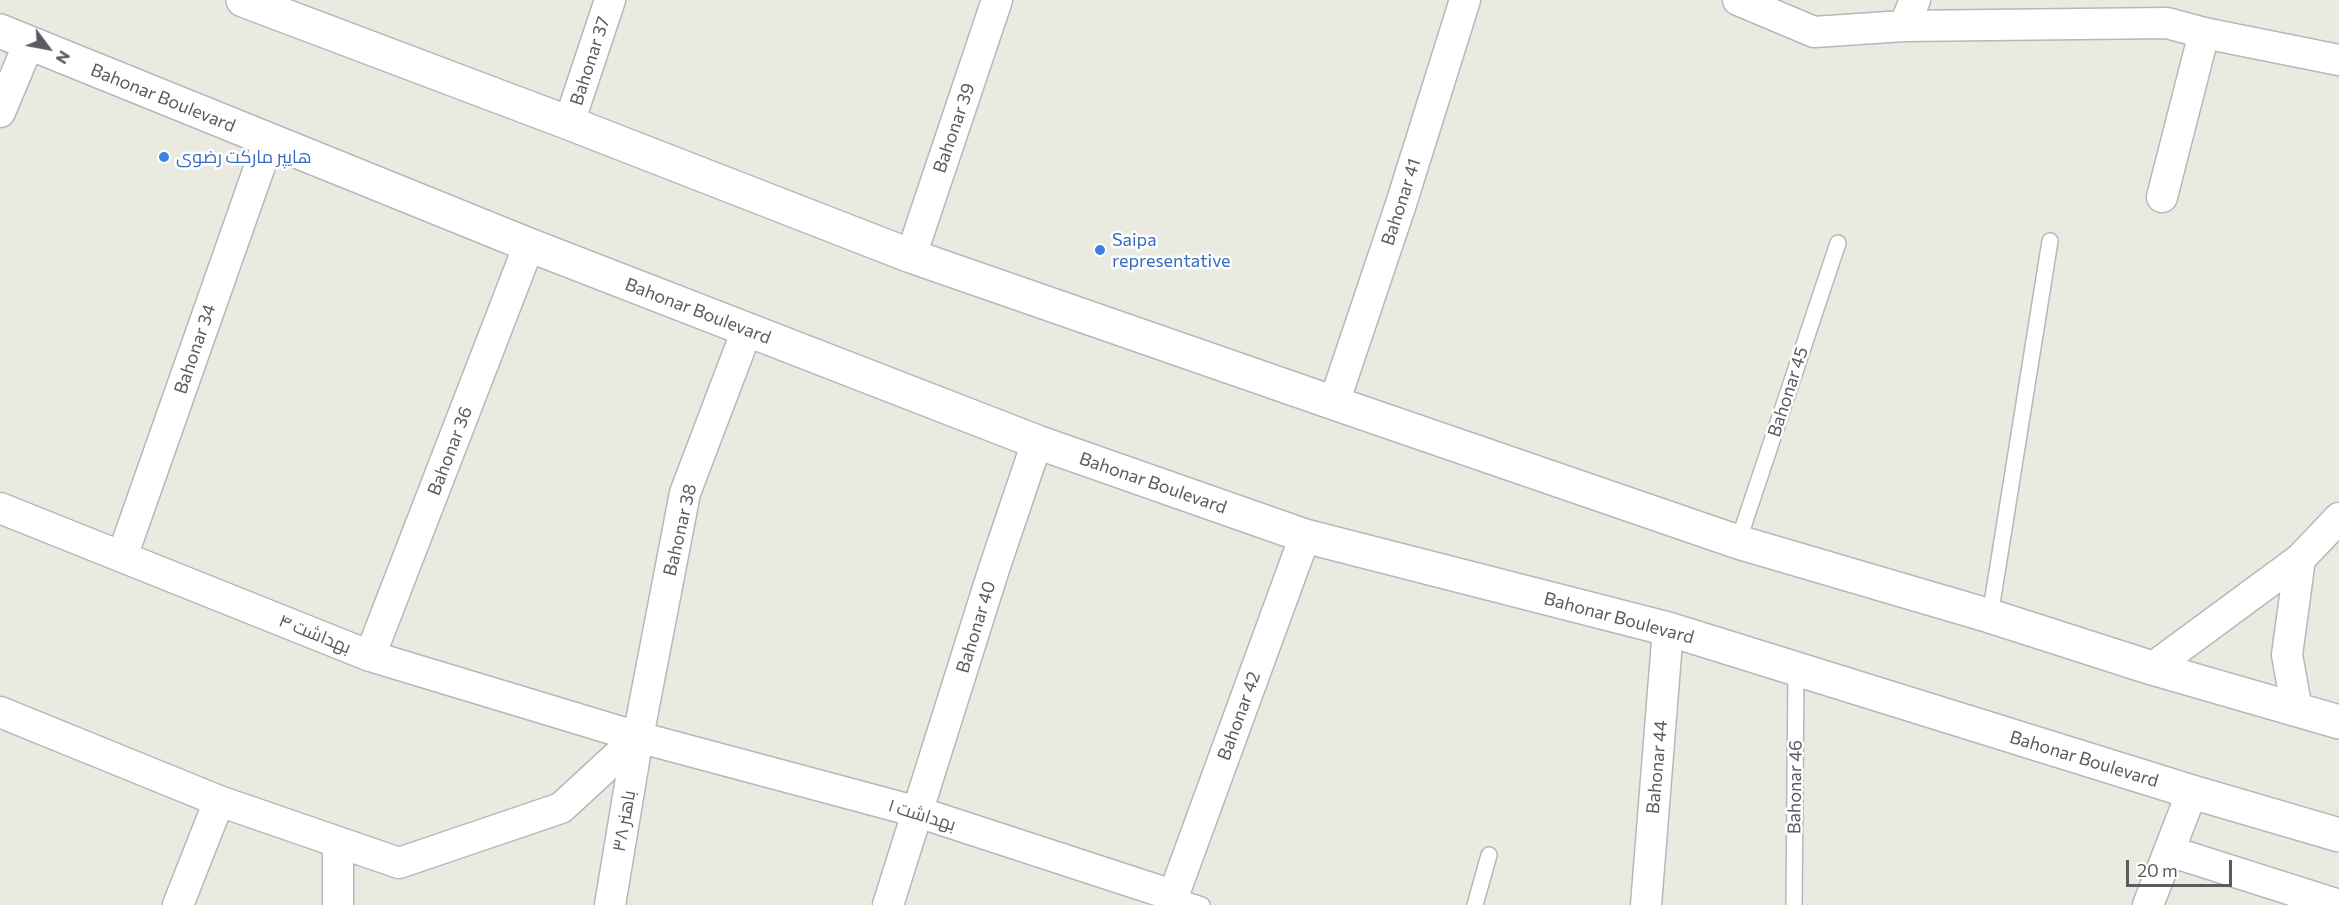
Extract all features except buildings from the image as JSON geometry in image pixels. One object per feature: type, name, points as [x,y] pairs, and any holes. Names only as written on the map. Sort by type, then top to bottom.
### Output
[{"type":"main road","points":[[243,0],[569,123],[911,256],[1334,403],[1738,542],[1990,616],[2152,668],[2339,722]]},
{"type":"main road","name":"Bahonar Boulevard","points":[[14,37],[529,245],[747,330],[1037,442],[1305,536],[1668,629],[2192,792],[2339,835]]},
{"type":"street","name":"Bahonar 37","points":[[569,123],[610,0]]},
{"type":"street","name":"Bahonar 39","points":[[911,256],[997,0]]},
{"type":"street","name":"Bahonar 41","points":[[1334,403],[1401,204],[1465,0]]},
{"type":"street","points":[[1738,0],[1814,32],[1909,13],[2168,11],[2204,33],[2339,60]]},
{"type":"street","points":[[2162,197],[2204,33]]},
{"type":"street","points":[[0,112],[14,37]]},
{"type":"street","name":"Bahonar 34","points":[[122,557],[269,140]]},
{"type":"street","name":"Bahonar 36","points":[[370,656],[529,245]]},
{"type":"street","name":"Bahonar 38","points":[[638,737],[685,493],[747,330]]},
{"type":"street","name":"Bahonar 40","points":[[888,905],[994,569],[1037,442]]},
{"type":"street","name":"بهداشت ۴","points":[[0,508],[370,656],[638,737]]},
{"type":"street","points":[[2152,668],[2300,559],[2339,518]]},
{"type":"street","name":"Bahonar 42","points":[[1171,900],[1305,536]]},
{"type":"street","points":[[2296,710],[2287,655],[2300,559]]},
{"type":"street","name":"Bahonar 44","points":[[1646,905],[1668,629]]},
{"type":"street","points":[[0,712],[219,801],[399,863],[561,808],[638,737]]},
{"type":"street","name":"بهداشت ۱","points":[[638,737],[918,812],[1171,900]]},
{"type":"street","name":"باهنر ۳۸","points":[[610,905],[638,737]]},
{"type":"street","points":[[2148,905],[2192,792]]},
{"type":"street","points":[[178,905],[219,801]]},
{"type":"street","points":[[338,842],[338,905]]},
{"type":"street","points":[[2169,850],[2339,905]]},
{"type":"lane","points":[[1990,616],[2050,241]]},
{"type":"lane","name":"Bahonar 45","points":[[1738,542],[1838,243]]},
{"type":"lane","name":"Bahonar 46","points":[[1794,905],[1796,669]]},
{"type":"lane","points":[[1475,905],[1489,855]]},
{"type":"lane","name":"بهداشت ۱","points":[[1171,900],[1202,905]]},
{"type":"place","name":"هایپر مارکت رضوی","points":[[164,157]]},
{"type":"place","name":"Saipa representative","points":[[1100,250]]}]
